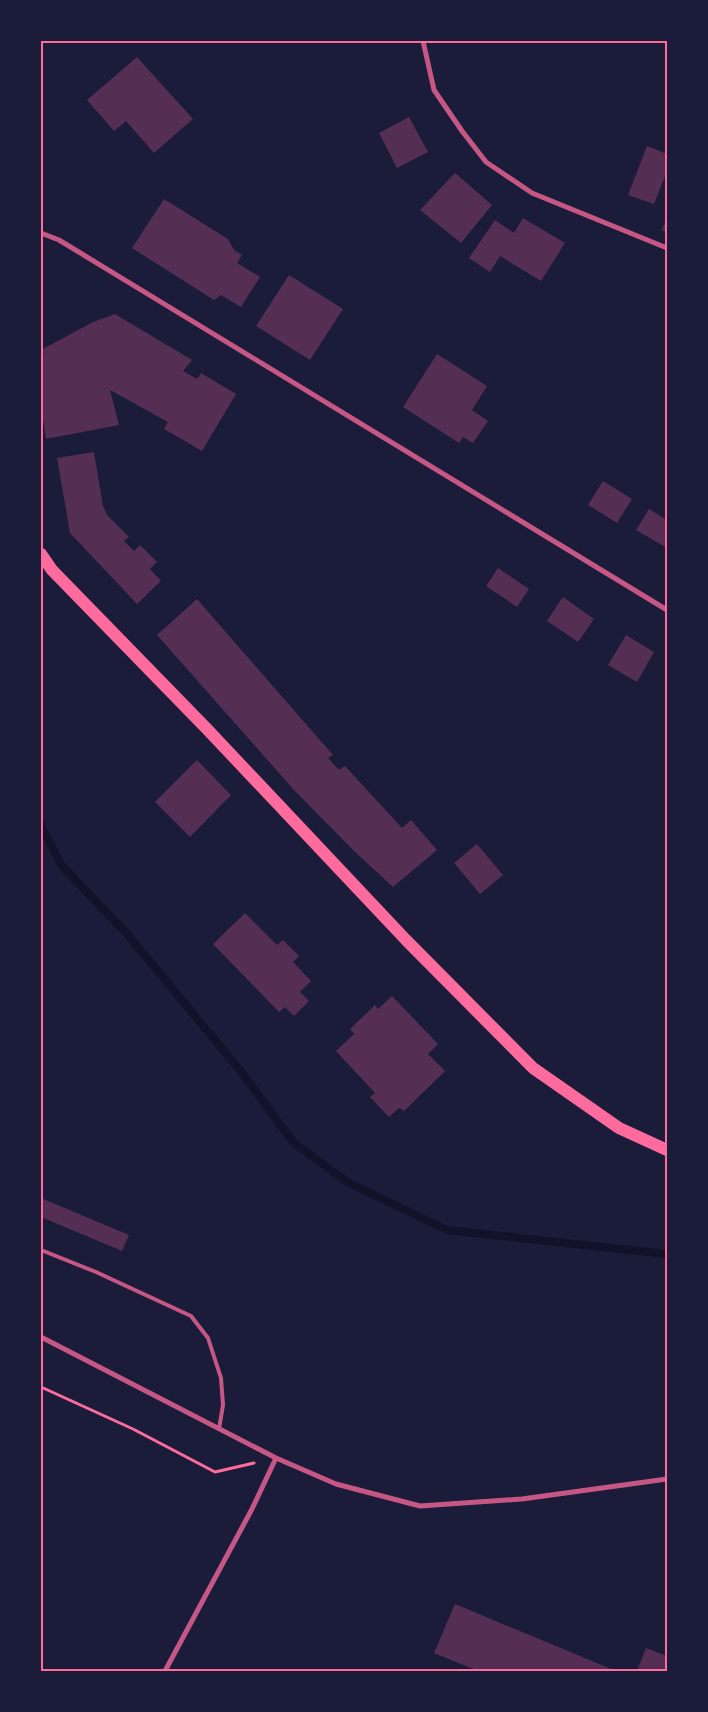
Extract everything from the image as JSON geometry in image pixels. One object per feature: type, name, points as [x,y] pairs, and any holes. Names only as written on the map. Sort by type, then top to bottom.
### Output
[{"type":"main road","points":[[41,554],[52,570],[207,729],[407,941],[533,1068],[619,1128],[667,1150]]},
{"type":"street","points":[[424,41],[434,90],[486,162],[532,193],[667,248]]},
{"type":"street","points":[[41,233],[59,240],[667,610]]},
{"type":"street","points":[[41,1338],[276,1458],[336,1484],[420,1506],[522,1499],[667,1480]]},
{"type":"street","points":[[165,1671],[252,1509],[276,1458]]},
{"type":"lane","points":[[41,1250],[96,1272],[191,1316],[208,1338],[221,1378],[223,1404],[219,1429]]},
{"type":"path","points":[[41,1386],[134,1429],[215,1472],[276,1458]]},
{"type":"building","points":[[137,57],[193,119],[154,153],[126,121],[114,131],[87,100]]},
{"type":"building","points":[[409,117],[428,152],[397,168],[379,133]]},
{"type":"building","points":[[647,146],[667,154],[667,171],[654,204],[628,195]]},
{"type":"building","points":[[455,173],[492,205],[461,243],[420,210]]},
{"type":"building","points":[[164,199],[228,239],[234,250],[242,255],[237,263],[260,277],[241,307],[221,295],[214,300],[132,248]]},
{"type":"building","points":[[523,218],[565,243],[541,281],[500,256],[490,272],[469,258],[495,220],[514,233]]},
{"type":"building","points":[[667,219],[667,232],[662,230]]},
{"type":"building","points":[[289,275],[343,309],[310,360],[256,326]]},
{"type":"building","points":[[115,314],[192,360],[183,371],[197,379],[201,373],[236,394],[202,451],[164,429],[168,422],[110,390],[119,425],[46,439],[41,407],[41,358],[44,355],[41,350],[93,322]]},
{"type":"building","points":[[437,354],[487,386],[472,410],[488,421],[473,443],[463,437],[459,443],[403,407]]},
{"type":"building","points":[[94,452],[103,506],[107,515],[129,537],[124,541],[134,551],[140,545],[157,562],[150,569],[161,581],[137,604],[70,533],[57,458]]},
{"type":"building","points":[[603,481],[632,499],[617,523],[588,505]]},
{"type":"building","points":[[649,509],[667,520],[667,548],[636,530]]},
{"type":"building","points":[[498,568],[529,589],[517,607],[486,586]]},
{"type":"building","points":[[563,597],[594,619],[578,642],[547,621]]},
{"type":"building","points":[[197,599],[333,755],[328,758],[339,770],[345,766],[402,828],[411,820],[437,850],[393,887],[354,851],[294,790],[157,635]]},
{"type":"building","points":[[626,635],[654,652],[637,682],[608,665]]},
{"type":"building","points":[[197,760],[231,795],[190,837],[155,802]]},
{"type":"building","points":[[477,844],[503,875],[480,894],[454,863]]},
{"type":"building","points":[[245,913],[277,945],[283,940],[299,956],[293,962],[311,981],[300,992],[309,1001],[294,1016],[285,1007],[279,1012],[213,944]]},
{"type":"building","points":[[392,996],[438,1044],[428,1054],[445,1071],[404,1111],[399,1108],[389,1117],[370,1097],[375,1093],[336,1051],[354,1034],[350,1029],[375,1005],[378,1009]]},
{"type":"building","points":[[41,1198],[129,1235],[122,1251],[41,1217]]},
{"type":"building","points":[[455,1604],[616,1671],[478,1671],[434,1653]]},
{"type":"building","points":[[646,1648],[667,1656],[667,1671],[637,1671]]},
{"type":"waterway","points":[[41,826],[62,866],[128,935],[243,1074],[293,1142],[347,1182],[447,1230],[667,1254]]}]
